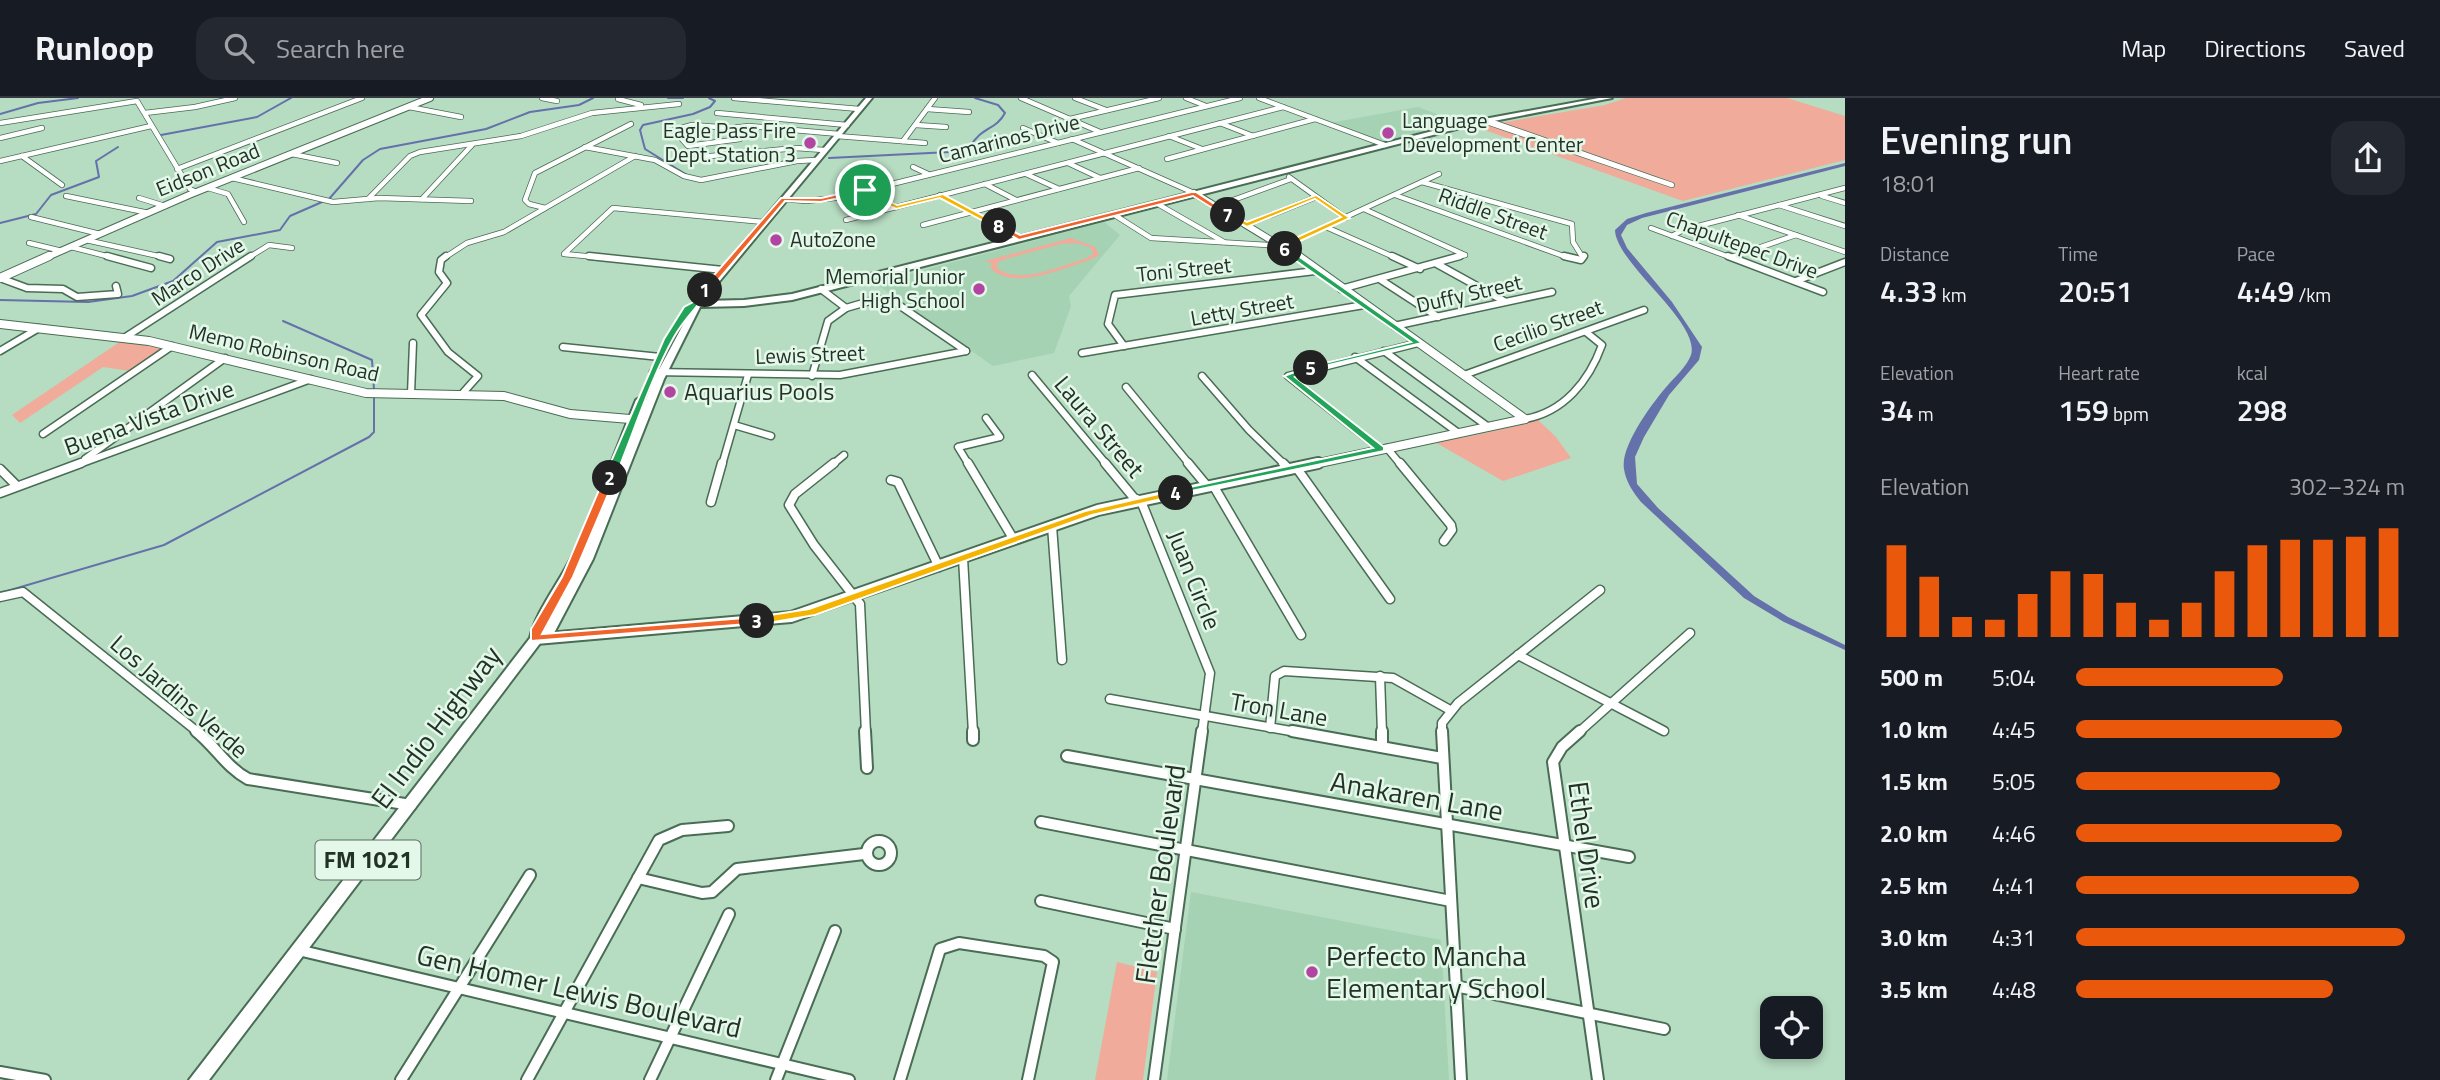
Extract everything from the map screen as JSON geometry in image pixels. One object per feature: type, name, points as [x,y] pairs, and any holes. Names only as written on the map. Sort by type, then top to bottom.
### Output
[{"type":"main road","name":"El Indio Highway","points":[[658,372],[660,357],[687,309],[695,304],[869,98]]},
{"type":"main road","points":[[695,304],[733,304],[778,299],[1486,120],[1609,98]]},
{"type":"main road","points":[[705,291],[714,299],[733,304]]},
{"type":"main road","name":"El Indio Highway","points":[[198,1080],[536,639],[548,632],[582,569],[658,372],[695,310],[695,304]]},
{"type":"street","points":[[145,113],[200,107],[235,98]]},
{"type":"street","points":[[177,169],[362,98]]},
{"type":"street","name":"Eidson Road","points":[[0,278],[196,192],[430,98]]},
{"type":"street","points":[[542,98],[557,101]]},
{"type":"street","points":[[734,98],[859,109]]},
{"type":"street","points":[[903,141],[935,98]]},
{"type":"street","points":[[1075,98],[1106,110]]},
{"type":"street","points":[[1131,98],[1141,102]]},
{"type":"street","points":[[1070,119],[1159,98]]},
{"type":"street","points":[[1186,98],[1208,106]]},
{"type":"street","name":"Camarinos Drive","points":[[783,199],[821,200],[1240,98]]},
{"type":"street","points":[[1259,98],[1385,145]]},
{"type":"street","points":[[618,99],[647,107]]},
{"type":"street","points":[[1021,99],[1101,132]]},
{"type":"street","points":[[0,123],[136,101],[190,190],[196,192]]},
{"type":"street","points":[[368,199],[414,154],[525,135],[593,113],[679,104]]},
{"type":"street","points":[[409,107],[461,117]]},
{"type":"street","points":[[846,219],[1283,107]]},
{"type":"street","points":[[927,109],[969,112]]},
{"type":"street","points":[[717,113],[846,125]]},
{"type":"street","points":[[1167,159],[1315,120]]},
{"type":"street","points":[[1486,120],[1672,185],[1635,172]]},
{"type":"street","points":[[0,123],[14,135]]},
{"type":"street","points":[[0,161],[150,123]]},
{"type":"street","points":[[1220,123],[1253,136]]},
{"type":"street","points":[[545,208],[524,200],[535,173],[631,124]]},
{"type":"street","points":[[730,128],[740,139],[688,146],[674,130],[692,125],[730,128],[749,126],[925,143]]},
{"type":"street","points":[[916,125],[946,127]]},
{"type":"street","points":[[0,138],[42,128]]},
{"type":"street","points":[[1023,128],[1058,143]]},
{"type":"street","points":[[1169,136],[1202,149]]},
{"type":"street","points":[[1073,139],[1194,193],[1283,246],[1525,419]]},
{"type":"street","points":[[422,199],[472,144]]},
{"type":"street","points":[[584,147],[660,162],[691,179],[714,178],[797,161],[816,160]]},
{"type":"street","points":[[699,157],[796,148],[824,150]]},
{"type":"street","points":[[1001,148],[1013,154]]},
{"type":"street","points":[[292,154],[337,163]]},
{"type":"street","points":[[22,156],[62,185]]},
{"type":"street","points":[[461,394],[478,376],[447,352],[421,315],[447,283],[439,272],[439,264],[467,243],[497,235],[635,156]]},
{"type":"street","points":[[1068,163],[1100,178]]},
{"type":"street","points":[[913,167],[928,174]]},
{"type":"street","points":[[923,225],[1139,168]]},
{"type":"street","points":[[1279,172],[1346,218]]},
{"type":"street","points":[[1026,173],[1059,189]]},
{"type":"street","points":[[1113,214],[1151,238],[1283,246],[1439,174]]},
{"type":"street","points":[[232,178],[329,201],[471,201]]},
{"type":"street","points":[[1214,207],[1291,179]]},
{"type":"street","name":"Riddle Street","points":[[1395,195],[1571,259],[1581,260],[1584,257],[1573,242],[1572,224],[1422,182]]},
{"type":"street","points":[[985,184],[1016,200]]},
{"type":"street","points":[[208,187],[228,194],[244,222]]},
{"type":"street","points":[[1672,236],[1683,230],[1845,188]]},
{"type":"street","points":[[865,190],[896,207]]},
{"type":"street","points":[[940,195],[1019,237]]},
{"type":"street","points":[[1819,195],[1845,203]]},
{"type":"street","points":[[66,196],[149,213]]},
{"type":"street","points":[[1247,225],[1316,197]]},
{"type":"street","points":[[139,198],[165,206]]},
{"type":"street","points":[[1156,203],[1226,244]]},
{"type":"street","points":[[1779,205],[1845,226]]},
{"type":"street","points":[[723,270],[564,254],[613,208],[764,222]]},
{"type":"street","points":[[1344,289],[1465,255],[1364,209]]},
{"type":"street","points":[[1738,215],[1845,252]]},
{"type":"street","points":[[32,217],[100,234]]},
{"type":"street","points":[[1326,227],[1420,269]]},
{"type":"street","name":"Chapultepec Drive","points":[[1651,228],[1823,292]]},
{"type":"street","points":[[1731,257],[1796,235]]},
{"type":"street","points":[[86,240],[170,259]]},
{"type":"street","points":[[29,243],[62,251]]},
{"type":"street","name":"Marco Drive","points":[[124,338],[269,245],[292,248]]},
{"type":"street","points":[[71,247],[151,268]]},
{"type":"street","points":[[1796,281],[1845,262]]},
{"type":"street","points":[[1437,264],[1504,301]]},
{"type":"street","name":"Toni Street","points":[[1124,346],[1108,324],[1115,295],[1315,271]]},
{"type":"street","points":[[0,278],[27,288],[63,289],[77,297],[88,298],[118,294],[116,286]]},
{"type":"street","points":[[1381,280],[1438,317]]},
{"type":"street","points":[[813,376],[828,321],[846,308],[821,289]]},
{"type":"street","name":"Duffy Street","points":[[1394,326],[1552,292]]},
{"type":"street","name":"Lewis Street","points":[[658,372],[813,376],[857,374],[966,351],[886,298],[846,308]]},
{"type":"street","name":"Letty Street","points":[[1082,353],[1364,305]]},
{"type":"street","name":"Cecilio Street","points":[[1464,375],[1644,310]]},
{"type":"street","name":"Memo Robinson Road","points":[[0,324],[172,346],[366,393],[510,397],[570,414],[638,420]]},
{"type":"street","points":[[0,351],[39,328]]},
{"type":"street","points":[[536,639],[782,619],[811,612],[1098,510],[1542,416],[1581,386],[1602,345],[1586,332]]},
{"type":"street","points":[[411,394],[413,343]]},
{"type":"street","points":[[1418,343],[1289,376],[1384,448],[1451,525],[1452,530],[1444,541]]},
{"type":"street","points":[[43,434],[172,346]]},
{"type":"street","points":[[563,347],[660,357]]},
{"type":"street","points":[[1384,351],[1487,426]]},
{"type":"street","points":[[77,465],[225,358]]},
{"type":"street","points":[[1355,358],[1457,432]]},
{"type":"street","points":[[711,502],[748,375]]},
{"type":"street","name":"Laura Street","points":[[1032,375],[1134,498],[1140,501]]},
{"type":"street","points":[[1202,376],[1249,429],[1292,468],[1390,599]]},
{"type":"street","name":"Buena Vista Drive","points":[[0,493],[312,379]]},
{"type":"street","points":[[1126,387],[1210,486],[1301,635]]},
{"type":"street","points":[[986,418],[1000,437],[958,447],[1014,540]]},
{"type":"street","points":[[734,425],[771,436]]},
{"type":"street","points":[[844,455],[795,494],[789,505],[861,610],[867,768]]},
{"type":"street","points":[[0,469],[18,486]]},
{"type":"street","points":[[891,480],[898,482],[939,567]]},
{"type":"street","name":"Juan Circle","points":[[1140,501],[1210,674]]},
{"type":"street","points":[[1052,526],[1062,660]]},
{"type":"street","points":[[963,558],[973,740]]},
{"type":"street","points":[[1461,1080],[1445,824],[1442,723],[1450,710],[1600,590]]},
{"type":"street","name":"Los Jardins Verde","points":[[0,597],[23,592],[211,743],[235,772],[248,779],[411,805]]},
{"type":"street","name":"Ethel Drive","points":[[1598,1080],[1553,762],[1562,747],[1690,633]]},
{"type":"street","points":[[1518,655],[1664,731]]},
{"type":"street","points":[[1270,728],[1275,676],[1279,672],[1380,676],[1399,681],[1450,710]]},
{"type":"street","name":"Fletcher Boulevard","points":[[1154,1080],[1210,674]]},
{"type":"street","points":[[1380,676],[1382,747]]},
{"type":"street","name":"Tron Lane","points":[[1110,699],[1442,758]]},
{"type":"street","name":"Anakaren Lane","points":[[1067,757],[1629,857]]},
{"type":"street","points":[[1041,822],[1451,901]]},
{"type":"street","points":[[527,1080],[664,835],[728,827]]},
{"type":"street","points":[[638,878],[702,893],[712,892],[737,869],[864,854]]},
{"type":"street","points":[[401,1080],[530,875]]},
{"type":"street","points":[[1041,901],[1175,929]]},
{"type":"street","points":[[650,1080],[729,914]]},
{"type":"street","points":[[776,1080],[835,931]]},
{"type":"street","points":[[900,1080],[940,949],[959,943],[1044,956],[1053,962],[1028,1080]]},
{"type":"street","name":"Gen Homer Lewis Boulevard","points":[[298,950],[849,1080]]},
{"type":"street","points":[[1455,986],[1664,1029]]},
{"type":"street","points":[[0,1072],[45,1080]]},
{"type":"shaded area","points":[[1626,98],[1787,98],[1845,116],[1845,160],[1683,201],[1476,127],[1605,105]]},
{"type":"shaded area","name":"Language Development Center","points":[[1418,107],[1461,123],[1382,142],[1330,123]]},
{"type":"shaded area","name":"Memorial Junior High School","points":[[1104,222],[1120,235],[1069,296],[1071,306],[1054,353],[993,366],[875,283]]},
{"type":"shaded area","points":[[1071,238],[1095,247],[1099,255],[1053,272],[1026,278],[1001,275],[991,269],[991,263],[985,261]],"holes":[[[1077,243],[1091,248],[1093,254],[1029,275],[1006,273],[997,268],[997,264],[1002,260],[1061,244]]]},
{"type":"shaded area","points":[[121,341],[163,348],[130,371],[103,367],[20,423],[12,415]]},
{"type":"shaded area","points":[[1538,420],[1556,437],[1571,458],[1503,481],[1433,441],[1458,435],[1462,438],[1512,427],[1508,424]]},
{"type":"shaded area","name":"Perfecto Mancha Elementary School","points":[[1191,892],[1441,940],[1449,1080],[1167,1080]]},
{"type":"shaded area","points":[[1117,962],[1157,972],[1143,1080],[1095,1080]]},
{"type":"water","points":[[1845,163],[1845,166],[1642,218],[1627,225],[1621,235],[1627,248],[1672,302],[1702,347],[1699,360],[1669,395],[1644,437],[1635,457],[1637,484],[1658,508],[1754,596],[1788,617],[1845,645],[1845,650],[1784,622],[1744,598],[1641,502],[1630,487],[1624,459],[1632,437],[1646,413],[1689,359],[1691,342],[1672,310],[1629,259],[1619,244],[1615,230],[1627,219],[1646,213]]},
{"type":"waterway","points":[[0,114],[38,103],[78,98]]},
{"type":"waterway","points":[[161,135],[257,117],[291,98]]},
{"type":"waterway","points":[[329,199],[363,160],[380,149],[486,129],[530,112],[579,105],[593,98]]},
{"type":"waterway","points":[[668,98],[683,98]]},
{"type":"waterway","points":[[687,175],[645,149],[640,130],[643,125],[693,114],[710,107],[715,101],[709,98]]},
{"type":"waterway","points":[[829,158],[950,152],[970,147],[974,140],[997,123],[1005,113],[998,105],[975,98]]},
{"type":"waterway","points":[[0,223],[36,214],[51,195],[99,177],[96,161],[118,147]]},
{"type":"waterway","points":[[0,300],[88,302],[132,296],[173,281],[217,242],[280,230],[290,216],[322,202]]},
{"type":"waterway","points":[[175,281],[188,283]]},
{"type":"waterway","points":[[283,321],[372,360],[374,390]]},
{"type":"waterway","points":[[0,593],[164,545],[369,437],[374,432],[374,398]]},
{"type":"place","name":"Language Development Center","points":[[1388,133]]},
{"type":"place","name":"Eagle Pass Fire Dept. Station 3","points":[[810,143]]},
{"type":"place","name":"AutoZone","points":[[776,240]]},
{"type":"place","name":"Memorial Junior High School","points":[[979,289]]},
{"type":"place","name":"Aquarius Pools","points":[[670,392]]},
{"type":"place","name":"Perfecto Mancha Elementary School","points":[[1312,972]]},
{"type":"route","points":[[865,190],[896,207],[940,195],[1019,237],[1194,193],[1196,197],[1247,225],[1316,197],[1346,218],[1283,246],[1285,250],[1418,343],[1289,376],[1380,449],[1098,510],[791,617],[536,639],[537,629],[558,597],[579,552],[668,339],[687,309],[695,304],[783,199],[821,200],[865,190]]}]
